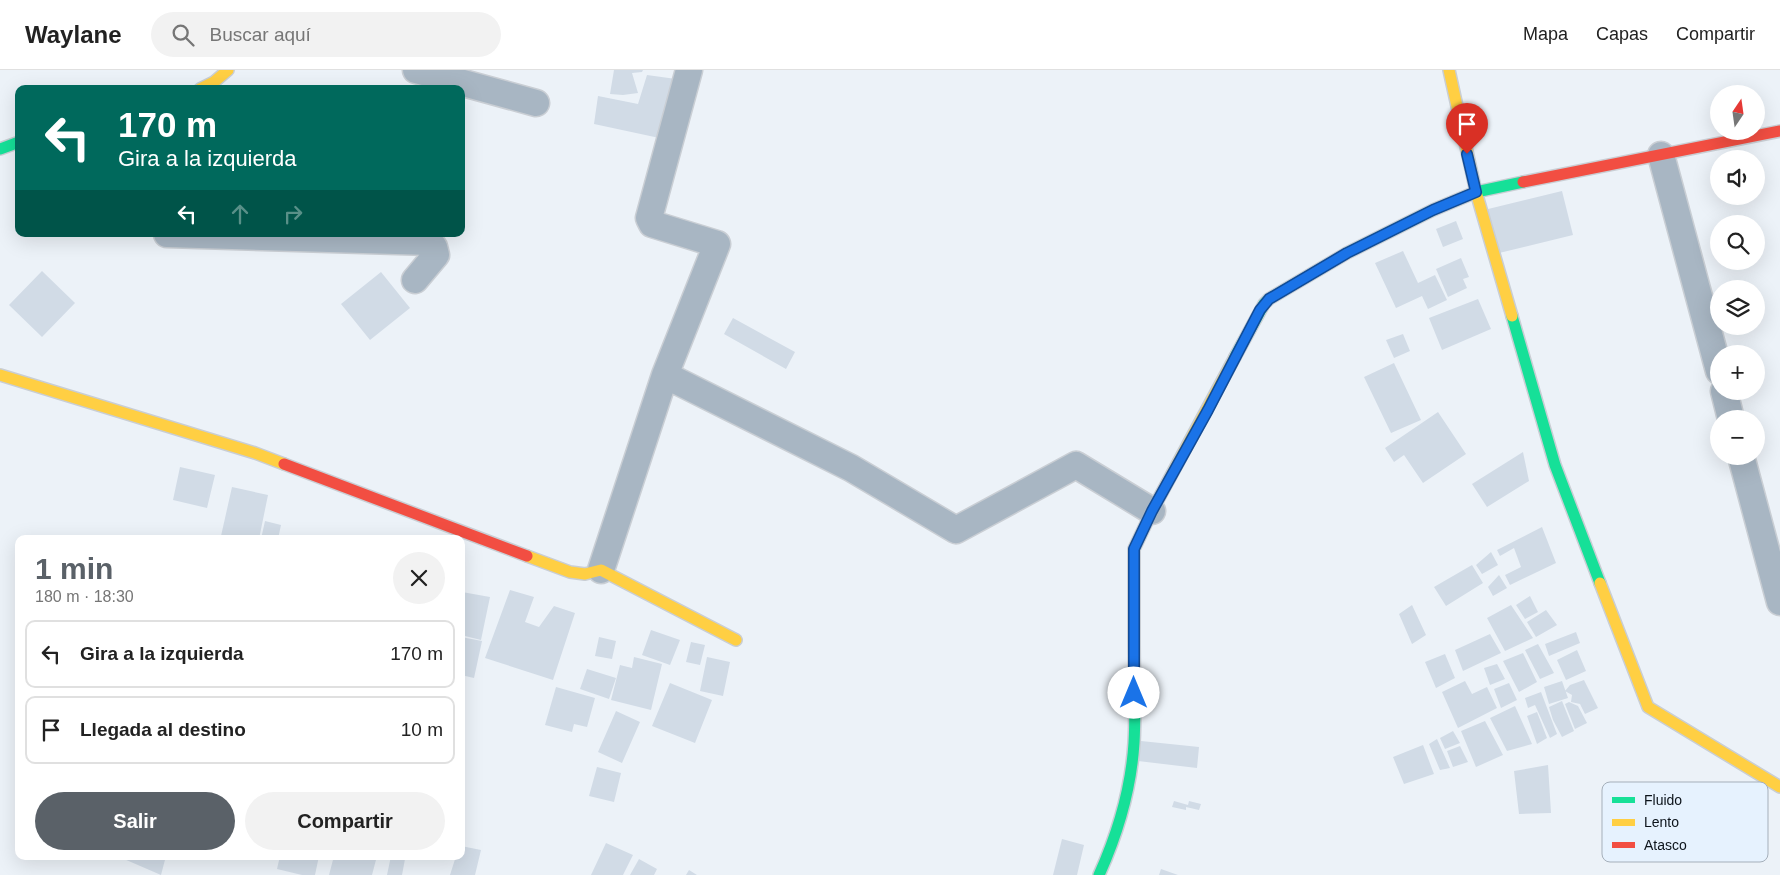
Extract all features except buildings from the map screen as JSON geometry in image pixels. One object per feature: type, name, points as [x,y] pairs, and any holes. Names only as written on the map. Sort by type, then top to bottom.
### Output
[{"type":"street","points":[[208,85],[228,70]]},
{"type":"street","points":[[416,70],[536,103]]},
{"type":"street","points":[[601,570],[665,375],[717,244],[652,224],[649,218],[689,70]]},
{"type":"street","points":[[1449,70],[1476,192],[1555,465],[1648,707],[1780,787]]},
{"type":"street","points":[[1099,875],[1127,798],[1132,767],[1134,742],[1134,549],[1152,511],[1264,304],[1269,299],[1347,253],[1433,210],[1476,192],[1780,131]]},
{"type":"street","points":[[0,149],[15,143]]},
{"type":"street","points":[[1661,155],[1712,345]]},
{"type":"street","points":[[266,237],[430,242],[434,247],[436,255],[415,280]]},
{"type":"street","points":[[0,375],[255,452],[570,572],[585,574],[601,570],[736,640]]},
{"type":"street","points":[[665,375],[851,468],[956,530],[1076,465],[1152,511]]},
{"type":"street","points":[[1743,465],[1780,602]]},
{"type":"traffic: fast","points":[[0,149],[15,143]]},
{"type":"traffic: fast","points":[[1235,357],[1264,304],[1269,299],[1347,253],[1433,210],[1476,192],[1523,182]]},
{"type":"traffic: fast","points":[[1512,316],[1555,465],[1600,583]]},
{"type":"traffic: fast","points":[[1099,875],[1118,827],[1130,777],[1135,730],[1134,640]]},
{"type":"traffic: slow","points":[[208,85],[228,70]]},
{"type":"traffic: slow","points":[[1449,70],[1476,192],[1512,316]]},
{"type":"traffic: slow","points":[[1134,640],[1134,549],[1152,511],[1235,357]]},
{"type":"traffic: slow","points":[[0,375],[255,453],[284,464]]},
{"type":"traffic: slow","points":[[527,556],[570,572],[585,574],[601,570],[736,640]]},
{"type":"traffic: slow","points":[[1600,583],[1648,707],[1780,787]]},
{"type":"traffic: jam","points":[[1523,182],[1780,131]]},
{"type":"traffic: jam","points":[[284,464],[527,556]]},
{"type":"route","points":[[1134,693],[1134,549],[1152,511],[1208,410],[1260,310],[1269,299],[1347,253],[1433,210],[1476,192],[1467,154]]}]
